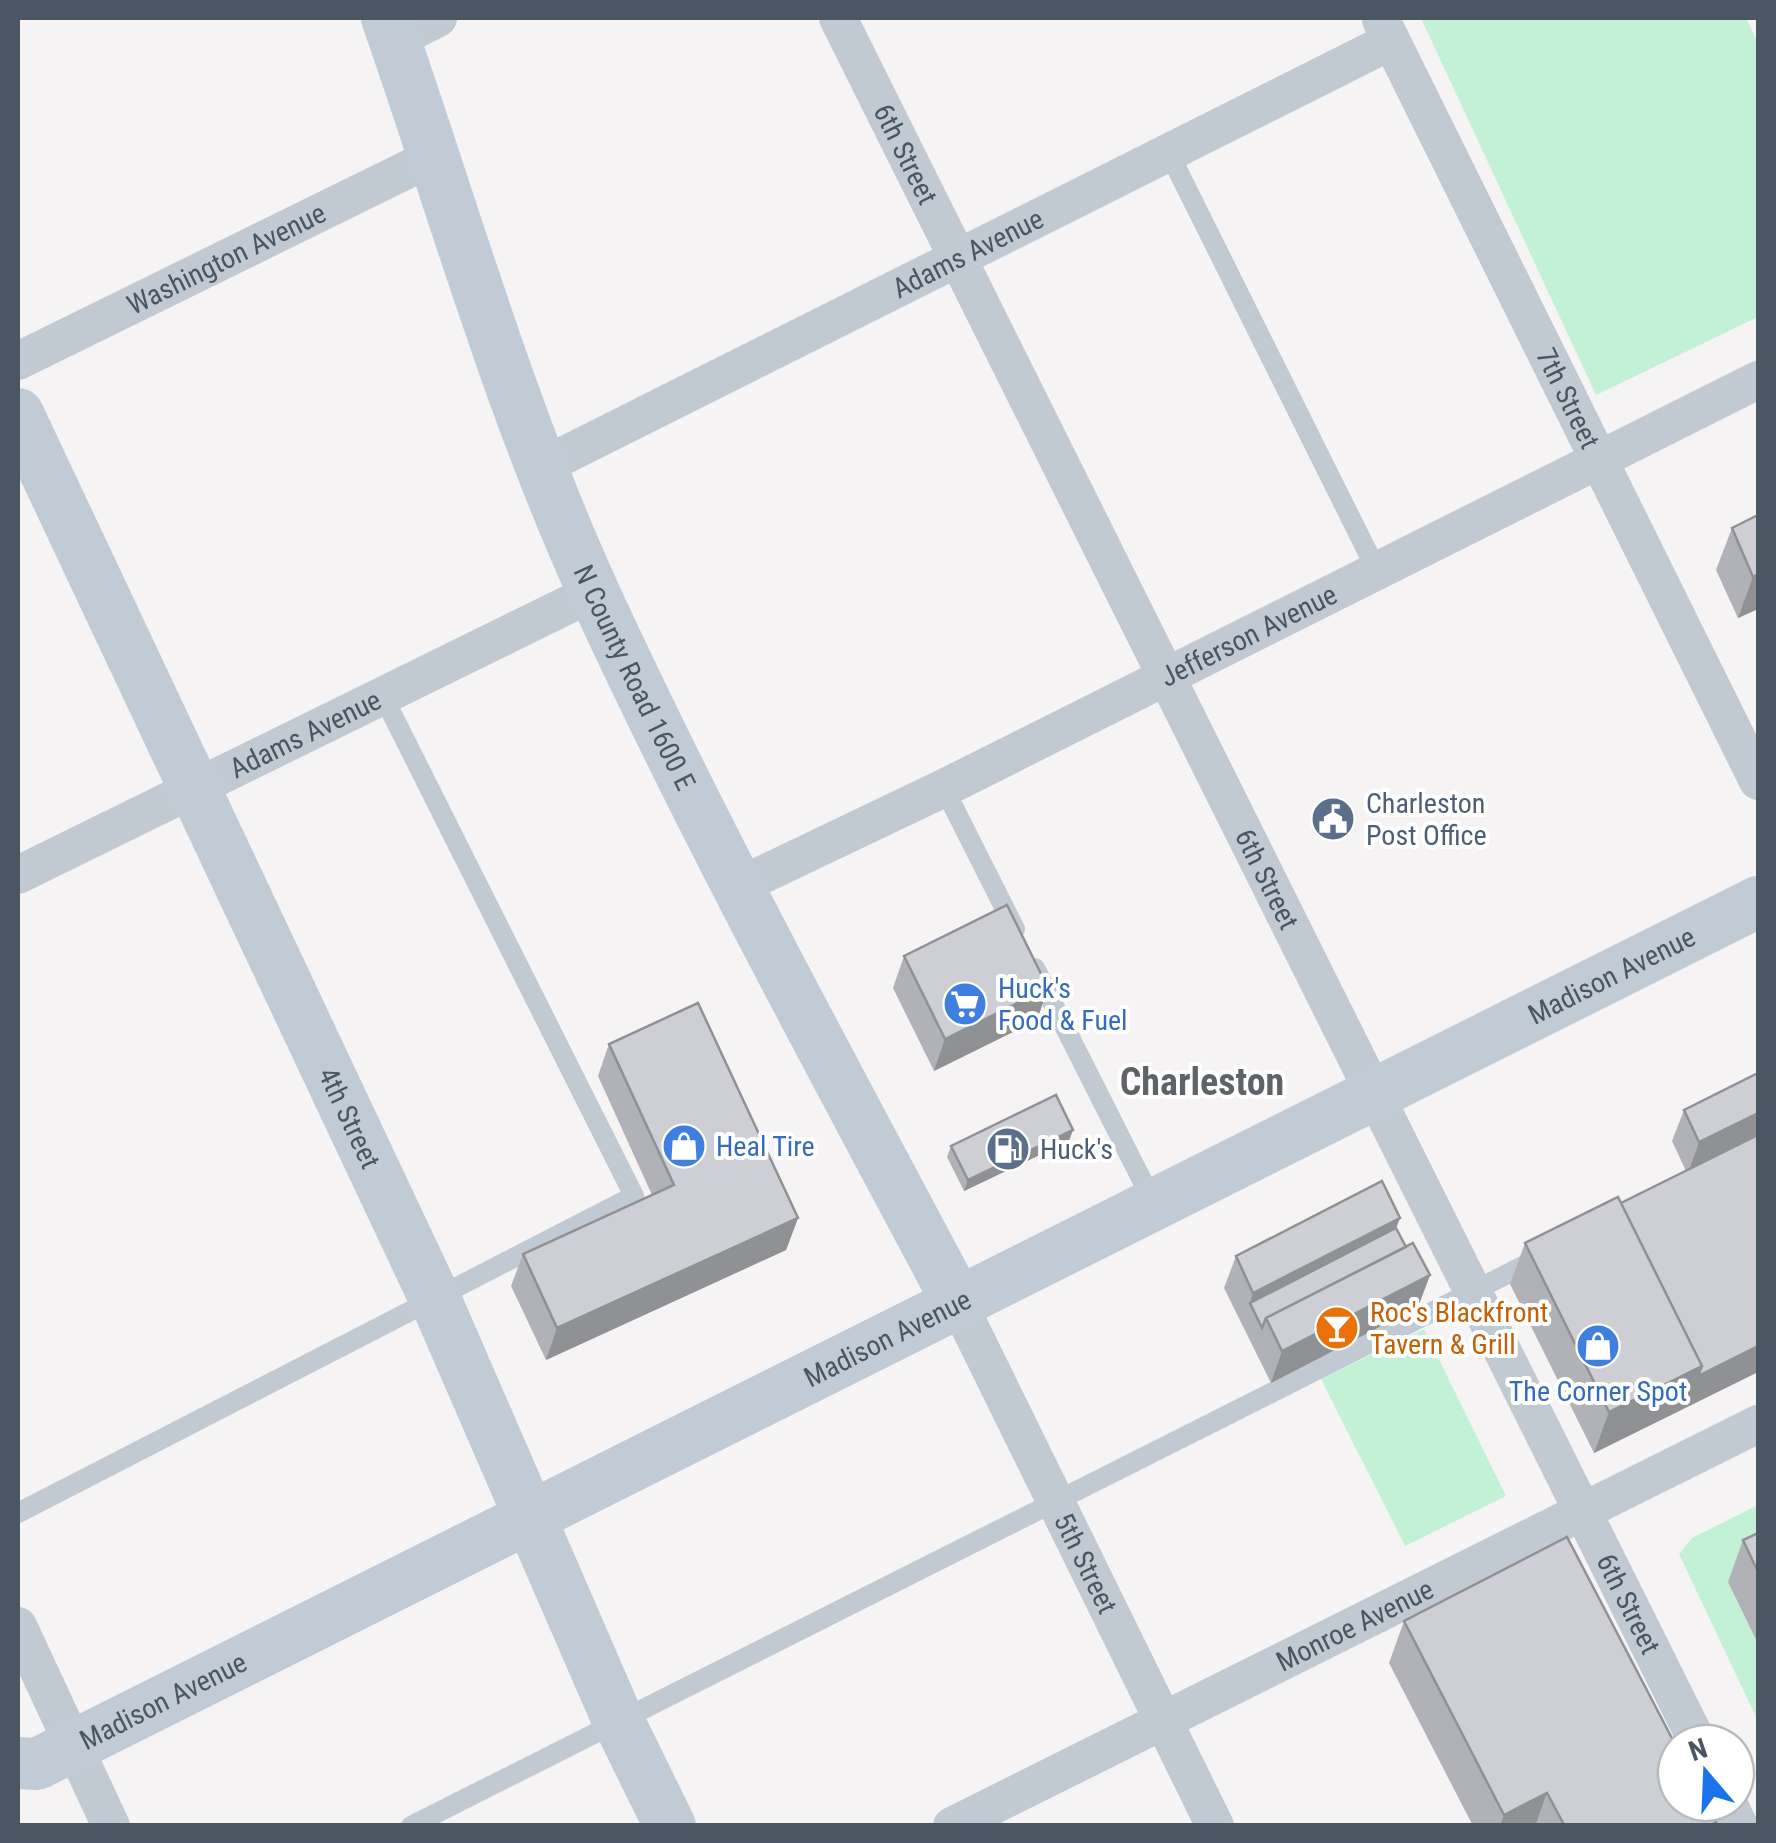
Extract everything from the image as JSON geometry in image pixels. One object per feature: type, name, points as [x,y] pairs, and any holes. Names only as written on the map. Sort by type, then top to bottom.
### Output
[{"type":"street","name":"6th Street","points":[[838,18],[961,257],[1688,1723]]},
{"type":"street","name":"N County Road 1600 E","points":[[407,25],[435,156],[543,466],[594,592],[737,886],[958,1302]]},
{"type":"street","name":"Adams Avenue","points":[[543,466],[1168,153],[1386,29]]},
{"type":"street","name":"7th Street","points":[[1386,29],[1758,781]]},
{"type":"street","name":"Washington Avenue","points":[[18,360],[435,156]]},
{"type":"street","name":"Jefferson Avenue","points":[[737,886],[944,788],[1758,380]]},
{"type":"street","name":"4th Street","points":[[18,414],[436,1301],[617,1718],[670,1826]]},
{"type":"street","name":"Adams Avenue","points":[[18,875],[594,592]]},
{"type":"street","name":"Madison Avenue","points":[[37,1762],[533,1518],[1758,902]]},
{"type":"street","name":"5th Street","points":[[958,1302],[1215,1826]]},
{"type":"street","name":"Monroe Avenue","points":[[952,1826],[1758,1424]]},
{"type":"street","points":[[18,1626],[37,1762],[112,1826]]},
{"type":"lane","points":[[1168,153],[1378,571]]},
{"type":"lane","points":[[18,1513],[634,1196],[382,694]]},
{"type":"lane","points":[[944,788],[1154,1204]]},
{"type":"lane","points":[[410,1826],[617,1718],[1057,1502],[1562,1246]]},
{"type":"green space","points":[[1421,18],[1746,18],[1758,43],[1758,317],[1596,395]]},
{"type":"green space","points":[[1424,1329],[1506,1496],[1405,1546],[1321,1379]]},
{"type":"green space","points":[[1758,1505],[1758,1567],[1728,1582],[1758,1644],[1758,1721],[1679,1554],[1692,1538]]},
{"type":"building","points":[[1758,515],[1758,574],[1753,577],[1732,528]]},
{"type":"building","points":[[1007,905],[1048,988],[945,1039],[904,956]]},
{"type":"building","name":"Heal Tire","points":[[698,1003],[798,1218],[557,1328],[523,1254],[674,1185],[609,1044]]},
{"type":"building","points":[[1758,1073],[1758,1113],[1699,1142],[1684,1110]]},
{"type":"building","name":"Huck's","points":[[1056,1095],[1073,1130],[968,1180],[951,1146]]},
{"type":"building","points":[[1758,1135],[1758,1346],[1698,1376],[1702,1366],[1621,1203]]},
{"type":"building","points":[[1382,1181],[1400,1218],[1253,1293],[1236,1256]]},
{"type":"building","points":[[1618,1197],[1702,1366],[1609,1412],[1525,1243]]},
{"type":"building","points":[[1396,1228],[1406,1247],[1266,1318],[1262,1328],[1250,1303]]},
{"type":"building","points":[[1413,1243],[1430,1275],[1282,1351],[1266,1318]]},
{"type":"building","points":[[1758,1533],[1758,1572],[1743,1540]]},
{"type":"building","points":[[1567,1537],[1664,1723],[1656,1723],[1656,1823],[1714,1823],[1557,1826],[1563,1823],[1547,1793],[1504,1815],[1404,1621]]},
{"type":"place","name":"Charleston Post Office","points":[[1333,819]]},
{"type":"place","name":"Huck's Food & Fuel","points":[[965,1004]]},
{"type":"place","name":"Heal Tire","points":[[684,1146]]},
{"type":"place","name":"Huck's","points":[[1008,1149]]},
{"type":"place","name":"Roc's Blackfront Tavern & Grill","points":[[1337,1328]]},
{"type":"place","name":"The Corner Spot","points":[[1598,1346]]},
{"type":"district","name":"Charleston","points":[[1202,1082]]}]
